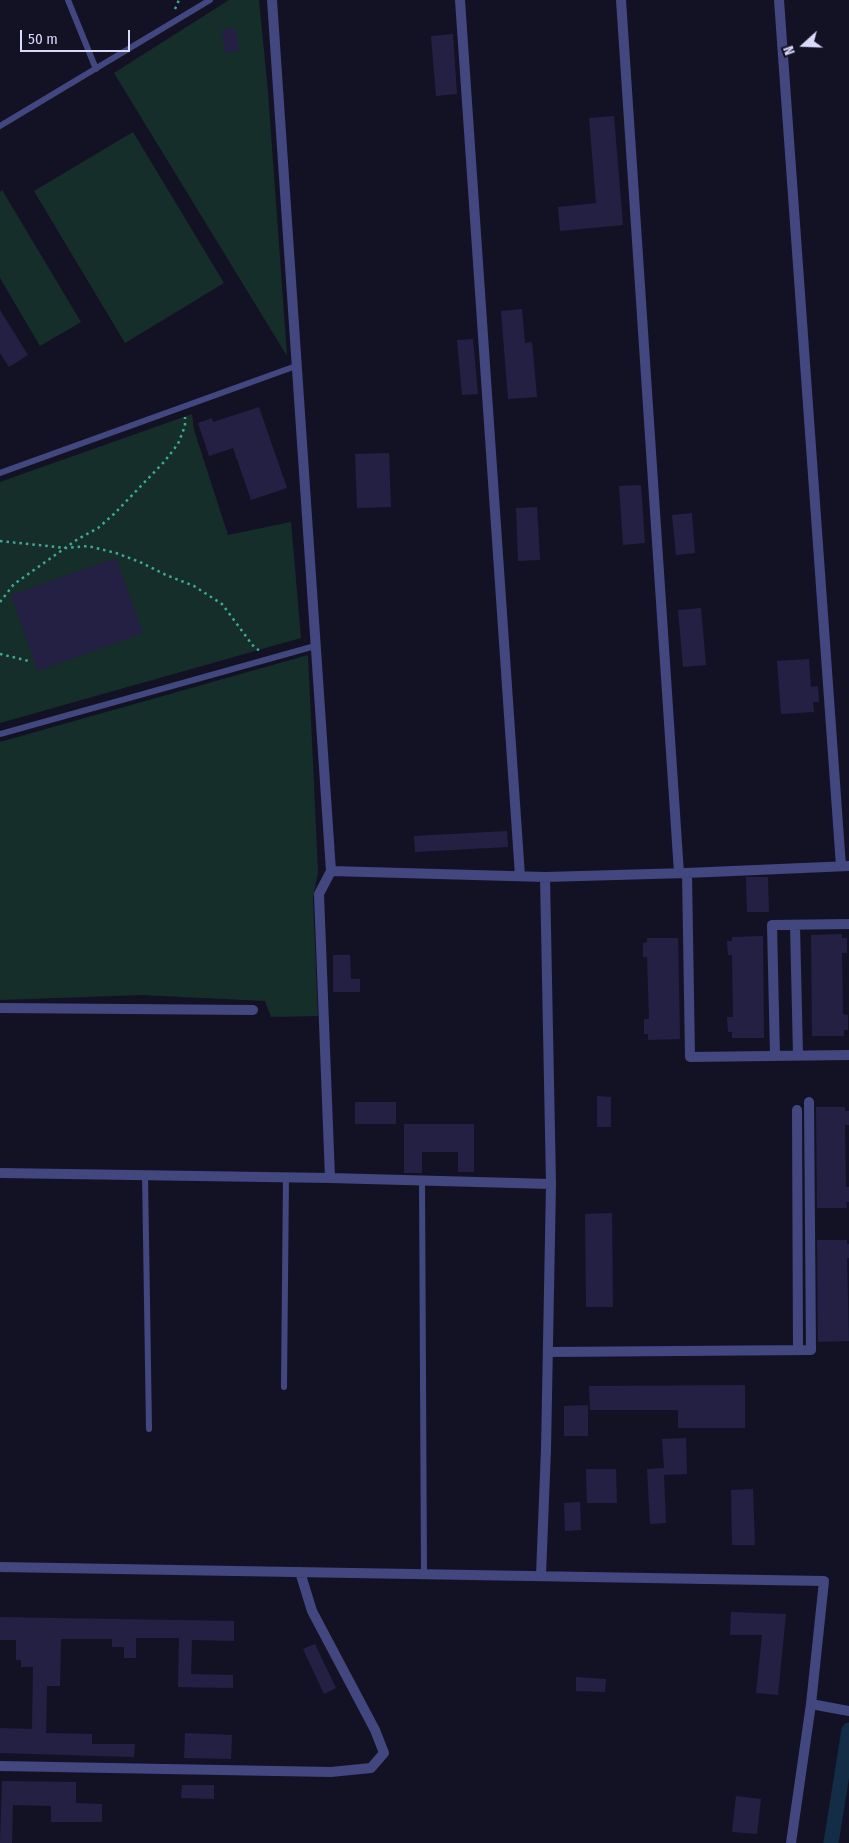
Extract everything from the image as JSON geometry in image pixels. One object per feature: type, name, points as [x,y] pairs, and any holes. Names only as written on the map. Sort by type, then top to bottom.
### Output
[{"type":"street","points":[[272,0],[330,870],[320,894],[330,1178]]},
{"type":"street","points":[[460,0],[520,876]]},
{"type":"street","points":[[621,0],[683,873],[690,1057],[849,1055]]},
{"type":"street","points":[[330,870],[545,877],[845,866],[779,0]]},
{"type":"street","points":[[540,1575],[548,1352],[551,1184],[545,877]]},
{"type":"street","points":[[775,1056],[772,926],[849,924]]},
{"type":"street","points":[[795,925],[798,1055]]},
{"type":"street","points":[[0,1008],[254,1010]]},
{"type":"street","points":[[548,1352],[811,1350],[809,1102]]},
{"type":"street","points":[[797,1110],[798,1350]]},
{"type":"street","points":[[0,1174],[286,1177],[551,1184]]},
{"type":"street","points":[[0,1568],[540,1575],[824,1581],[811,1704],[791,1843]]},
{"type":"street","points":[[0,1766],[331,1772],[371,1768],[384,1753],[375,1730],[312,1611],[300,1572]]},
{"type":"street","points":[[811,1704],[849,1711]]},
{"type":"lane","points":[[68,0],[96,69]]},
{"type":"lane","points":[[0,126],[210,0]]},
{"type":"lane","points":[[0,473],[296,366]]},
{"type":"lane","points":[[0,734],[315,646]]},
{"type":"lane","points":[[144,1175],[149,1428]]},
{"type":"lane","points":[[284,1387],[286,1177]]},
{"type":"lane","points":[[422,1180],[424,1574]]},
{"type":"path","points":[[0,602],[14,584],[98,528],[164,462],[178,444],[186,426],[185,406]]},
{"type":"path","points":[[0,542],[66,548],[88,546],[116,553],[194,586],[222,604],[254,647],[270,659]]},
{"type":"path","points":[[0,654],[29,661]]},
{"type":"green space","points":[[229,0],[259,0],[268,92],[287,356],[114,73]]},
{"type":"green space","points":[[133,132],[224,283],[125,343],[34,191]]},
{"type":"green space","points":[[2,190],[81,322],[40,346],[0,278],[0,192]]},
{"type":"green space","points":[[192,414],[194,430],[228,535],[291,522],[301,638],[0,723],[0,482]]},
{"type":"green space","points":[[308,655],[318,872],[313,898],[318,1016],[271,1017],[265,1001],[141,995],[0,1000],[0,742]]},
{"type":"building","points":[[236,28],[239,51],[225,53],[222,29]]},
{"type":"building","points":[[453,34],[457,94],[436,96],[431,36]]},
{"type":"building","points":[[614,116],[623,225],[560,231],[558,207],[596,203],[589,118]]},
{"type":"building","points":[[522,309],[525,343],[532,342],[537,397],[508,399],[501,311]]},
{"type":"building","points":[[0,310],[28,355],[9,367],[0,353]]},
{"type":"building","points":[[473,339],[478,394],[462,395],[457,340]]},
{"type":"building","points":[[259,407],[287,488],[251,500],[233,448],[209,456],[198,423],[212,418],[213,422]]},
{"type":"building","points":[[389,453],[391,507],[357,508],[355,454]]},
{"type":"building","points":[[641,485],[645,543],[623,545],[619,486]]},
{"type":"building","points":[[537,507],[540,560],[518,561],[516,508]]},
{"type":"building","points":[[692,513],[695,553],[676,555],[672,515]]},
{"type":"building","points":[[116,558],[143,633],[38,671],[11,595]]},
{"type":"building","points":[[701,608],[706,665],[683,667],[678,610]]},
{"type":"building","points":[[809,659],[811,687],[818,686],[819,702],[813,702],[814,712],[781,714],[777,661]]},
{"type":"building","points":[[507,831],[508,847],[415,852],[414,836]]},
{"type":"building","points":[[746,877],[768,877],[769,912],[747,912]]},
{"type":"building","points":[[842,934],[842,938],[847,938],[847,953],[842,953],[843,1014],[848,1015],[848,1030],[844,1030],[844,1036],[812,1036],[811,935]]},
{"type":"building","points":[[763,936],[764,1038],[732,1038],[732,1032],[728,1032],[727,1017],[733,1017],[732,955],[728,955],[727,941],[732,941],[732,937]]},
{"type":"building","points":[[647,938],[678,938],[680,1039],[648,1040],[648,1034],[644,1034],[644,1019],[649,1019],[647,957],[643,957],[643,943],[647,942]]},
{"type":"building","points":[[333,955],[350,955],[351,979],[360,979],[360,992],[333,992]]},
{"type":"building","points":[[597,1096],[611,1097],[611,1127],[597,1127]]},
{"type":"building","points":[[355,1102],[396,1102],[396,1124],[355,1124]]},
{"type":"building","points":[[816,1107],[845,1107],[845,1111],[849,1111],[849,1125],[845,1125],[846,1187],[849,1187],[849,1202],[846,1202],[847,1208],[817,1208]]},
{"type":"building","points":[[404,1124],[474,1124],[474,1172],[458,1172],[458,1152],[422,1152],[422,1173],[404,1173]]},
{"type":"building","points":[[612,1213],[613,1307],[586,1307],[585,1214]]},
{"type":"building","points":[[817,1240],[847,1240],[847,1244],[849,1244],[849,1258],[847,1258],[849,1341],[818,1342]]},
{"type":"building","points":[[745,1385],[745,1428],[678,1428],[678,1410],[590,1410],[589,1386]]},
{"type":"building","points":[[588,1405],[588,1436],[564,1436],[564,1406]]},
{"type":"building","points":[[686,1438],[687,1474],[664,1475],[666,1523],[650,1524],[647,1469],[664,1468],[662,1439]]},
{"type":"building","points":[[586,1469],[616,1469],[617,1503],[587,1503]]},
{"type":"building","points":[[753,1489],[755,1545],[732,1545],[731,1490]]},
{"type":"building","points":[[580,1502],[581,1530],[565,1531],[564,1503]]},
{"type":"building","points":[[731,1612],[786,1614],[778,1695],[756,1693],[762,1635],[730,1635]]},
{"type":"building","points":[[0,1617],[234,1621],[234,1641],[192,1640],[191,1674],[233,1675],[233,1688],[178,1687],[179,1638],[136,1638],[136,1658],[124,1658],[124,1647],[112,1647],[112,1639],[61,1639],[60,1686],[47,1686],[46,1733],[92,1734],[92,1744],[135,1744],[134,1757],[0,1753],[0,1728],[32,1729],[33,1667],[21,1667],[21,1660],[16,1660],[16,1640],[0,1640]]},
{"type":"building","points":[[315,1644],[336,1688],[324,1694],[303,1649]]},
{"type":"building","points":[[576,1677],[606,1679],[605,1692],[576,1691]]},
{"type":"building","points":[[185,1733],[232,1735],[231,1759],[184,1758]]},
{"type":"building","points":[[2,1781],[76,1782],[76,1803],[102,1804],[102,1822],[51,1822],[51,1806],[13,1805],[12,1843],[0,1843]]},
{"type":"building","points":[[182,1785],[214,1785],[214,1799],[181,1798]]},
{"type":"building","points":[[736,1796],[761,1799],[757,1834],[732,1832]]},
{"type":"waterway","points":[[831,1843],[849,1730]]}]
